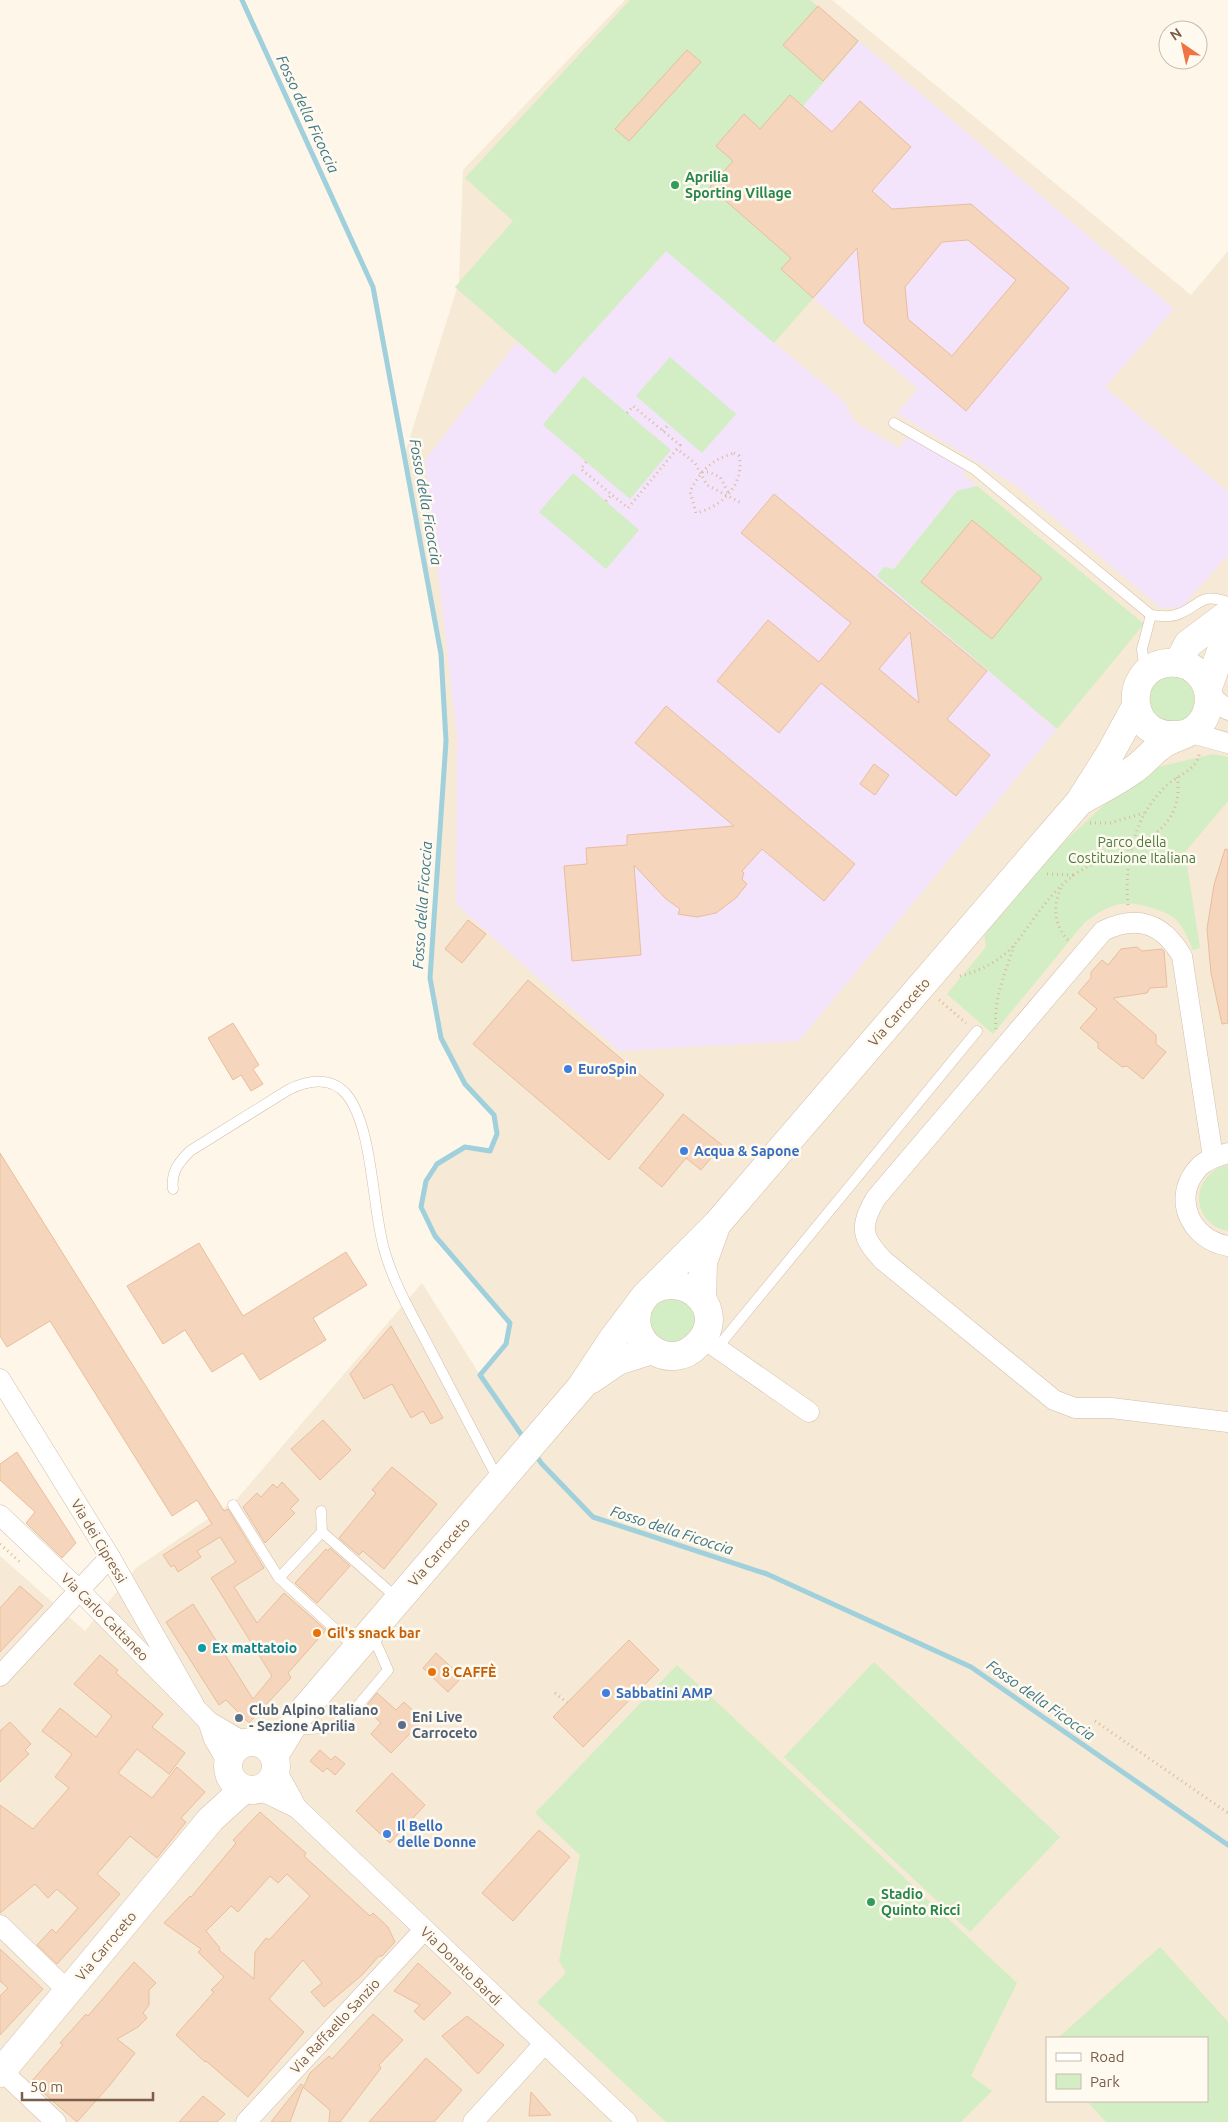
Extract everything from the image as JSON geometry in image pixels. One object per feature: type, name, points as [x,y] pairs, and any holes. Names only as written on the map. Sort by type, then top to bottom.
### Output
[{"type":"street","points":[[1178,663],[1188,644],[1228,614]]},
{"type":"street","name":"Via Carroceto","points":[[1,2072],[211,1819],[251,1766],[293,1724],[581,1387],[612,1340],[646,1296],[717,1224],[1081,811],[1165,743],[1190,740],[1215,698],[1228,631]]},
{"type":"street","points":[[1146,674],[1159,665],[1178,663],[1194,670],[1215,698]]},
{"type":"street","name":"Via Carroceto","points":[[1081,811],[1136,706],[1136,693],[1140,682],[1146,674]]},
{"type":"street","points":[[1136,706],[1141,719],[1151,730],[1164,735],[1190,740],[1228,743]]},
{"type":"street","points":[[1228,1246],[1216,1244],[1203,1236],[1192,1224],[1186,1210],[1186,1194],[1190,1179],[1200,1166],[1220,1155],[1182,956],[1172,940],[1155,927],[1136,922],[1118,923],[1103,930],[876,1198],[867,1214],[864,1230],[868,1245],[884,1261],[1054,1400],[1075,1408],[1111,1408],[1228,1422]]},
{"type":"street","name":"Via Carroceto","points":[[581,1387],[618,1361],[652,1350],[665,1355],[678,1355],[710,1343],[708,1320],[702,1300],[703,1262],[717,1224]]},
{"type":"street","points":[[652,1350],[642,1340],[637,1327],[637,1313],[646,1296],[667,1284],[679,1284],[694,1292],[702,1300]]},
{"type":"street","points":[[710,1343],[809,1412]]},
{"type":"street","name":"Via dei Cipressi","points":[[0,1379],[110,1557],[194,1705]]},
{"type":"street","name":"Via Carlo Cattaneo","points":[[0,1515],[194,1705],[208,1721],[214,1739],[251,1766]]},
{"type":"street","points":[[0,1676],[110,1557]]},
{"type":"street","name":"Via Donato Bardi","points":[[251,1766],[627,2122]]},
{"type":"street","points":[[0,1925],[69,1992]]},
{"type":"street","name":"Via Raffaello Sanzio","points":[[246,2122],[424,1930]]},
{"type":"street","points":[[473,2122],[544,2044]]},
{"type":"street","points":[[1,2072],[56,2122]]},
{"type":"lane","points":[[894,423],[974,469],[1151,615],[1168,617],[1182,612],[1199,600],[1215,598],[1228,602]]},
{"type":"lane","points":[[1146,674],[1142,649],[1151,615]]},
{"type":"lane","points":[[710,1343],[977,1032]]},
{"type":"lane","points":[[173,1189],[172,1177],[178,1163],[190,1151],[288,1090],[301,1083],[313,1081],[327,1082],[339,1086],[348,1096],[360,1120],[384,1249],[405,1304],[500,1481]]},
{"type":"lane","points":[[233,1505],[279,1578],[364,1640],[388,1670],[340,1727],[293,1724]]},
{"type":"lane","points":[[279,1578],[322,1532],[321,1511]]},
{"type":"lane","points":[[322,1532],[398,1599]]},
{"type":"path","points":[[586,462],[581,469],[628,508],[680,445],[633,406],[627,413]]},
{"type":"path","points":[[663,431],[669,424]]},
{"type":"path","points":[[677,450],[695,463],[707,485],[743,504]]},
{"type":"path","points":[[734,454],[739,456],[740,474],[729,495],[707,511],[696,513],[690,492],[701,472],[717,458],[734,454]]},
{"type":"path","points":[[701,472],[709,472],[720,476],[729,495]]},
{"type":"path","points":[[606,501],[612,494]]},
{"type":"path","points":[[1128,907],[1128,869],[1131,848],[1137,829],[1145,813],[1166,785],[1197,762],[1190,740]]},
{"type":"path","points":[[996,1034],[994,1013],[1000,986],[1014,945],[1032,919],[1062,885],[1074,875],[1102,858],[1131,848],[1146,840],[1167,822],[1178,794],[1177,776]]},
{"type":"path","points":[[1081,811],[1096,824],[1110,823],[1145,813]]},
{"type":"path","points":[[1044,874],[1074,875]]},
{"type":"path","points":[[1062,885],[1055,909],[1056,920],[1060,930],[1070,942]]},
{"type":"path","points":[[957,977],[972,973],[993,962],[1014,945]]},
{"type":"path","points":[[938,1000],[977,1032]]},
{"type":"path","points":[[555,1693],[570,1704]]},
{"type":"path","points":[[1094,1721],[1228,1813]]},
{"type":"shaded area","points":[[625,0],[832,0],[1191,295],[1228,251],[1228,2122],[0,2122],[0,1556],[85,1631],[136,1568],[237,1499],[422,1283],[480,1375],[506,1344],[510,1323],[435,1236],[421,1207],[426,1181],[437,1164],[465,1147],[490,1151],[497,1134],[494,1115],[465,1084],[441,1038],[430,978],[446,741],[441,654],[404,456],[459,282],[463,170]]},
{"type":"shaded area","points":[[859,41],[1174,309],[1105,387],[1228,492],[1228,555],[1182,607],[1161,608],[1015,485],[897,413],[918,389],[813,298],[892,209],[872,191],[832,132],[803,106]]},
{"type":"shaded area","points":[[666,251],[844,401],[854,421],[899,448],[908,436],[965,470],[963,475],[977,486],[957,491],[894,569],[884,567],[877,576],[1057,729],[799,1041],[619,1051],[456,904],[457,736],[425,460],[517,342],[555,374]]},
{"type":"green space","name":"Aprilia Sporting Village","points":[[630,0],[810,0],[859,41],[803,106],[832,132],[860,101],[911,147],[872,191],[892,209],[774,343],[666,251],[555,374],[455,287],[513,221],[465,178]]},
{"type":"green space","points":[[670,357],[736,414],[702,453],[636,396]]},
{"type":"green space","points":[[583,376],[671,450],[630,499],[543,425]]},
{"type":"green space","points":[[573,473],[639,530],[606,569],[539,512]]},
{"type":"green space","points":[[977,486],[1144,624],[1057,729],[877,576],[884,567],[894,569],[957,491]]},
{"type":"green space","points":[[1187,665],[1204,718],[1151,730],[1146,674]]},
{"type":"green space","name":"Parco della Costituzione Italiana","points":[[1213,754],[1228,757],[1228,801],[1185,852],[1200,948],[1193,950],[1177,920],[1168,914],[1142,905],[1116,905],[1100,912],[1084,923],[993,1034],[947,994],[986,947],[984,932],[1060,846],[1107,802],[1158,767]]},
{"type":"green space","points":[[1228,1165],[1228,1231],[1215,1226],[1206,1219],[1201,1209],[1199,1198],[1206,1178],[1215,1170]]},
{"type":"green space","points":[[680,1296],[697,1314],[695,1330],[675,1344],[659,1338],[650,1329],[649,1324],[656,1301]]},
{"type":"green space","points":[[874,1662],[1060,1837],[970,1932],[784,1757]]},
{"type":"green space","name":"Stadio Quinto Ricci","points":[[677,1665],[1017,1983],[971,2076],[992,2091],[961,2122],[666,2122],[537,2002],[566,1973],[559,1961],[580,1855],[535,1813]]},
{"type":"green space","points":[[1160,1947],[1228,2022],[1228,2122],[1106,2122],[1088,2102],[1208,2102],[1208,2037],[1059,2037]]},
{"type":"building","points":[[818,6],[858,41],[823,81],[783,45]]},
{"type":"building","points":[[687,50],[701,62],[629,141],[615,129]]},
{"type":"building","points":[[790,95],[832,132],[860,101],[911,147],[872,191],[892,209],[971,204],[1069,288],[966,411],[864,323],[857,248],[813,298],[781,269],[791,258],[710,187],[733,161],[716,146],[744,114],[760,129]],"holes":[[[968,240],[1016,280],[952,356],[908,319],[905,287],[942,242]]]},
{"type":"building","points":[[774,494],[987,671],[947,719],[990,755],[956,796],[821,683],[779,733],[717,681],[768,620],[819,662],[851,623],[741,533]],"holes":[[[910,632],[919,703],[879,669]]]},
{"type":"building","points":[[972,520],[1042,578],[992,639],[921,582]]},
{"type":"building","points":[[666,706],[855,864],[824,901],[762,849],[742,871],[744,873],[742,879],[747,884],[736,898],[716,913],[697,917],[678,914],[680,909],[666,899],[634,865],[641,955],[572,961],[564,866],[587,864],[586,848],[627,845],[627,835],[734,826],[635,743]]},
{"type":"building","points":[[874,764],[889,775],[875,795],[860,784]]},
{"type":"building","points":[[1225,849],[1228,850],[1228,1023],[1222,1024],[1211,973],[1207,929],[1214,885]]},
{"type":"building","points":[[468,920],[486,934],[462,963],[445,949]]},
{"type":"building","points":[[1137,947],[1142,951],[1162,949],[1164,951],[1167,987],[1150,988],[1147,993],[1113,998],[1156,1035],[1156,1044],[1166,1052],[1143,1079],[1127,1066],[1122,1067],[1098,1048],[1098,1043],[1080,1028],[1097,1009],[1078,993],[1091,978],[1091,972],[1102,960],[1108,965],[1121,949]]},
{"type":"building","name":"EuroSpin","points":[[528,980],[664,1095],[609,1160],[473,1044]]},
{"type":"building","points":[[233,1023],[259,1065],[253,1069],[263,1084],[251,1091],[241,1075],[233,1080],[208,1038]]},
{"type":"building","name":"Acqua & Sapone","points":[[683,1114],[722,1145],[701,1170],[686,1158],[662,1187],[639,1168]]},
{"type":"building","points":[[0,1153],[224,1511],[228,1509],[264,1568],[234,1587],[257,1623],[284,1593],[326,1630],[288,1673],[291,1678],[249,1723],[226,1700],[219,1705],[166,1622],[193,1604],[253,1699],[272,1676],[211,1578],[236,1562],[220,1537],[197,1551],[201,1557],[178,1572],[174,1565],[171,1567],[163,1555],[212,1524],[197,1500],[172,1516],[50,1321],[7,1347],[0,1336]]},
{"type":"building","points":[[199,1243],[243,1316],[346,1252],[367,1285],[313,1318],[326,1340],[260,1380],[243,1353],[212,1372],[185,1330],[163,1344],[127,1286]]},
{"type":"building","points":[[391,1326],[443,1418],[431,1424],[423,1411],[411,1418],[392,1384],[364,1399],[350,1374]]},
{"type":"building","points":[[323,1420],[351,1450],[320,1480],[291,1449]]},
{"type":"building","points":[[17,1452],[76,1543],[62,1558],[26,1523],[35,1512],[0,1480],[0,1464]]},
{"type":"building","points":[[392,1467],[437,1504],[384,1569],[363,1551],[359,1555],[339,1538],[376,1493],[372,1490]]},
{"type":"building","points":[[282,1482],[299,1500],[290,1509],[295,1513],[265,1543],[243,1507],[257,1493],[261,1497],[273,1484],[277,1488]]},
{"type":"building","points":[[330,1548],[350,1566],[317,1603],[295,1583],[326,1549],[328,1551]]},
{"type":"building","points":[[20,1586],[43,1606],[0,1652],[0,1608]]},
{"type":"building","name":"Sabbatini AMP","points":[[629,1640],[659,1670],[583,1747],[553,1717]]},
{"type":"building","points":[[436,1653],[462,1677],[448,1692],[423,1668]]},
{"type":"building","points":[[100,1655],[118,1670],[116,1673],[163,1714],[152,1727],[185,1753],[169,1774],[137,1749],[118,1773],[152,1798],[177,1767],[205,1792],[181,1818],[186,1822],[157,1858],[130,1836],[97,1874],[120,1894],[57,1964],[37,1945],[52,1929],[56,1933],[78,1908],[57,1889],[48,1898],[35,1884],[0,1913],[0,1805],[33,1829],[69,1788],[55,1777],[72,1754],[42,1731],[60,1708],[96,1737],[112,1716],[74,1684]]},
{"type":"building","name":"Eni Live Carroceto","points":[[377,1693],[396,1710],[404,1702],[423,1720],[391,1753],[371,1734],[381,1723],[365,1708]]},
{"type":"building","points":[[10,1722],[31,1744],[25,1750],[29,1754],[0,1782],[0,1731]]},
{"type":"building","points":[[320,1750],[331,1760],[335,1756],[345,1764],[335,1775],[327,1768],[323,1772],[310,1761]]},
{"type":"building","points":[[392,1773],[425,1805],[390,1843],[356,1811]]},
{"type":"building","points":[[260,1812],[306,1853],[304,1856],[370,1916],[373,1913],[388,1927],[395,1942],[362,1975],[324,2007],[311,1992],[322,1983],[303,1960],[269,1999],[304,2032],[248,2097],[205,2062],[176,2035],[214,1992],[211,1990],[224,1977],[198,1952],[201,1949],[164,1923],[191,1897],[236,1843],[233,1840]],"holes":[[[287,1874],[310,1896],[269,1940],[266,1938],[255,1952],[254,1979],[219,1950],[220,1948],[206,1931],[231,1906],[238,1912],[270,1876],[278,1883]]]},
{"type":"building","points":[[539,1830],[570,1857],[513,1921],[482,1893]]},
{"type":"building","points":[[0,1949],[43,1989],[0,2035],[0,1996],[8,1988],[0,1981]]},
{"type":"building","points":[[134,1962],[156,1983],[149,1990],[149,2005],[143,2013],[147,2018],[138,2027],[117,2039],[135,2053],[77,2122],[31,2082],[63,2045],[60,2043],[86,2014],[88,2016]]},
{"type":"building","points":[[418,1963],[451,1993],[424,2020],[414,2011],[420,2005],[394,1991]]},
{"type":"building","points":[[373,2014],[403,2040],[379,2065],[381,2068],[340,2122],[329,2122],[330,2110],[303,2087],[290,2122],[271,2122],[301,2084],[304,2086],[310,2073],[329,2056],[332,2059]]},
{"type":"building","points":[[467,2016],[504,2045],[478,2074],[442,2036]]},
{"type":"building","points":[[426,2058],[462,2090],[434,2122],[369,2122]]},
{"type":"building","points":[[531,2092],[551,2115],[529,2116]]},
{"type":"building","points":[[203,2096],[225,2114],[217,2122],[179,2122]]},
{"type":"waterway","name":"Fosso della Ficoccia","points":[[242,0],[373,287],[441,654],[446,741],[430,978],[441,1038],[465,1084],[494,1115],[497,1134],[490,1151],[465,1147],[437,1164],[426,1181],[421,1207],[435,1236],[510,1323],[506,1344],[480,1375],[525,1440]]},
{"type":"waterway","name":"Fosso della Ficoccia","points":[[534,1453],[542,1464],[593,1517],[767,1574],[971,1667],[1228,1845]]},
{"type":"place","name":"Aprilia Sporting Village","points":[[675,185]]},
{"type":"place","name":"EuroSpin","points":[[568,1069]]},
{"type":"place","name":"Acqua & Sapone","points":[[684,1151]]},
{"type":"place","name":"Gil's snack bar","points":[[317,1633]]},
{"type":"place","name":"Ex mattatoio","points":[[202,1648]]},
{"type":"place","name":"8 CAFFÈ","points":[[432,1672]]},
{"type":"place","name":"Sabbatini AMP","points":[[606,1693]]},
{"type":"place","name":"Club Alpino Italiano - Sezione Aprilia","points":[[239,1718]]},
{"type":"place","name":"Eni Live Carroceto","points":[[402,1725]]},
{"type":"place","name":"Il Bello delle Donne","points":[[387,1834]]},
{"type":"place","name":"Stadio Quinto Ricci","points":[[871,1902]]}]
